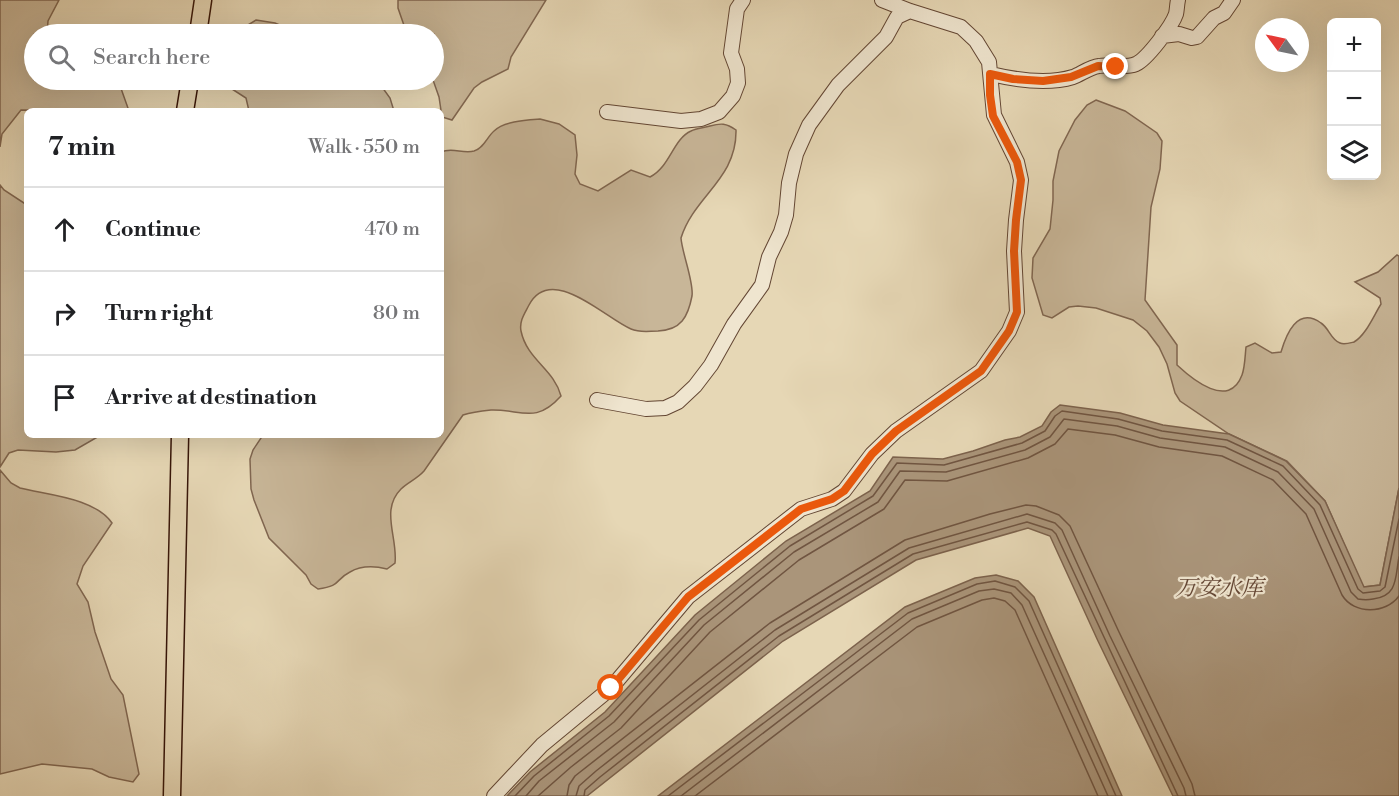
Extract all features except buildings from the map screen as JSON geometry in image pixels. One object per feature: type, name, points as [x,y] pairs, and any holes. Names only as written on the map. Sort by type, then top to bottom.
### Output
[{"type":"main road","points":[[199,24],[203,0]]},
{"type":"main road","points":[[185,108],[188,90]]},
{"type":"main road","points":[[172,796],[180,438]]},
{"type":"street","points":[[607,111],[681,121],[701,119],[719,112],[733,96],[738,83],[737,69],[731,52],[736,9],[742,0]]},
{"type":"street","points":[[494,796],[542,745],[611,688],[688,597],[801,509],[832,499],[844,491],[872,454],[896,431],[981,371],[1009,331],[1017,312],[1014,251],[1021,180],[1017,162],[993,116],[989,62],[976,41],[961,27],[882,0]]},
{"type":"street","points":[[990,74],[1013,79],[1043,81],[1071,77],[1098,66],[1116,67],[1136,64],[1162,36],[1176,14],[1178,0]]},
{"type":"street","points":[[1162,36],[1179,34],[1192,38],[1197,37],[1205,26],[1224,13],[1233,0]]},
{"type":"street","points":[[597,400],[646,409],[665,408],[678,402],[695,386],[762,285],[769,257],[786,215],[789,183],[796,154],[809,125],[838,85],[886,37],[897,16],[910,11]]},
{"type":"shaded area","points":[[0,0],[59,0],[48,24],[24,24],[24,90],[122,90],[128,108],[24,108],[2,134],[0,147]]},
{"type":"shaded area","points":[[398,0],[546,0],[511,57],[508,69],[474,88],[452,120],[444,118],[444,108],[441,108],[437,90],[444,90],[444,24],[404,24]]},
{"type":"shaded area","points":[[256,20],[277,24],[249,24]]},
{"type":"shaded area","points":[[234,90],[384,90],[393,108],[248,108],[246,98]]},
{"type":"shaded area","points":[[1096,100],[1125,111],[1157,133],[1162,141],[1160,169],[1151,207],[1145,300],[1177,345],[1177,365],[1201,384],[1220,391],[1228,390],[1236,385],[1242,375],[1246,347],[1255,343],[1272,353],[1281,352],[1294,325],[1305,318],[1321,323],[1332,337],[1343,344],[1354,342],[1366,330],[1381,304],[1380,298],[1355,282],[1378,272],[1397,255],[1399,256],[1399,488],[1380,585],[1363,587],[1325,501],[1287,461],[1229,434],[1180,401],[1159,347],[1147,331],[1133,320],[1096,308],[1069,307],[1052,318],[1043,315],[1032,278],[1033,258],[1050,229],[1053,181],[1059,151],[1075,120],[1087,105]]},
{"type":"shaded area","points":[[540,119],[559,124],[575,135],[577,155],[575,174],[580,184],[598,191],[631,170],[650,177],[662,167],[680,140],[691,131],[720,124],[736,130],[730,162],[695,210],[681,238],[692,290],[686,316],[678,325],[666,330],[638,331],[564,291],[551,289],[539,294],[524,314],[521,331],[529,350],[553,379],[561,396],[552,405],[535,413],[491,410],[463,415],[424,471],[401,489],[395,497],[391,524],[395,563],[387,569],[359,568],[334,584],[318,589],[269,538],[251,489],[250,459],[253,450],[261,438],[444,438],[444,151],[477,150],[498,128],[516,122]]},
{"type":"shaded area","points":[[0,185],[24,203],[24,438],[96,438],[75,450],[56,452],[18,450],[9,453],[0,467]]},
{"type":"shaded area","points":[[0,470],[11,483],[20,488],[83,503],[94,508],[112,523],[83,566],[77,584],[88,602],[95,632],[111,679],[123,695],[139,774],[133,782],[109,777],[92,769],[42,764],[0,774]]},
{"type":"water","name":"万安水库","points":[[1060,405],[1120,413],[1163,425],[1229,434],[1286,461],[1325,501],[1364,587],[1380,585],[1399,488],[1399,796],[1173,796],[1050,536],[1028,528],[916,560],[783,641],[587,796],[507,796],[530,772],[605,712],[695,615],[786,541],[870,491],[893,457],[943,459],[1020,437],[1042,426],[1051,412]]},
{"type":"water","points":[[996,575],[1018,581],[1034,597],[1122,796],[658,796],[905,607],[975,578]]},
{"type":"route","points":[[611,688],[688,597],[801,509],[832,499],[844,491],[872,454],[896,431],[981,371],[1009,331],[1017,312],[1014,251],[1021,180],[1017,162],[993,116],[990,74],[1013,79],[1043,81],[1071,77],[1098,66],[1116,67]]}]
